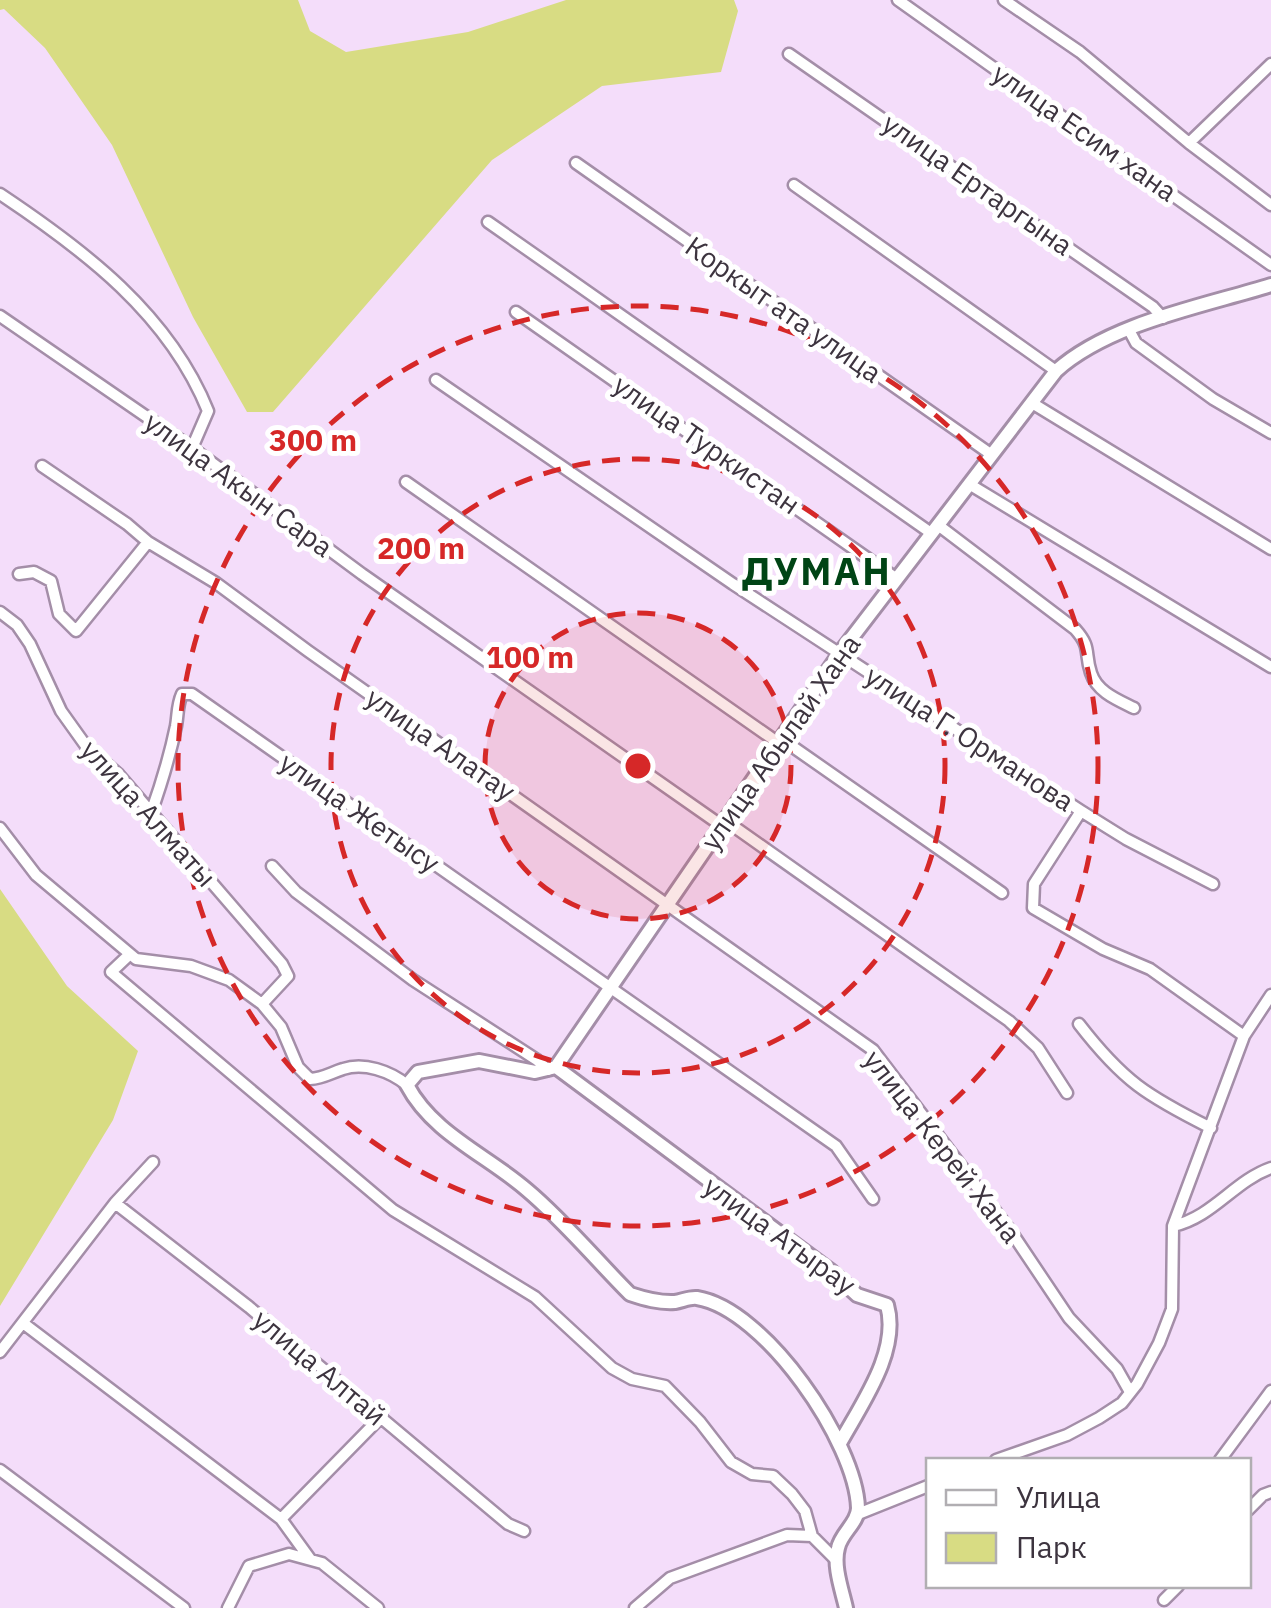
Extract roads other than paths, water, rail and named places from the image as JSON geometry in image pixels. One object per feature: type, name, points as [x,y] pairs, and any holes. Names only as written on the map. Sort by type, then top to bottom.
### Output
[{"type":"street","name":"улица Есим хана","points":[[898,0],[1271,265]]},
{"type":"street","points":[[1004,0],[1080,52],[1189,143],[1269,200]]},
{"type":"street","name":"улица Ертаргына","points":[[789,54],[1090,262],[1163,318]]},
{"type":"street","points":[[1189,143],[1271,64]]},
{"type":"street","name":"Коркыт ата улица","points":[[576,163],[992,455]]},
{"type":"street","points":[[794,186],[1056,371]]},
{"type":"street","points":[[0,194],[68,239],[154,319],[208,411],[192,448]]},
{"type":"street","points":[[488,222],[1075,628],[1087,642],[1091,673],[1104,693],[1134,708]]},
{"type":"street","name":"улица Абылай Хана","points":[[552,1069],[840,654],[1056,371],[1072,356],[1129,330],[1271,286]]},
{"type":"street","name":"улица Туркистан","points":[[516,312],[897,579]]},
{"type":"street","name":"улица Акын Сара","points":[[0,316],[192,448],[362,574],[1009,1021],[1038,1048],[1067,1094]]},
{"type":"street","points":[[1129,330],[1136,343],[1213,399],[1271,433]]},
{"type":"street","name":"улица Г. Орманова","points":[[436,380],[840,654],[1081,811],[1212,884]]},
{"type":"street","points":[[1032,402],[1271,549]]},
{"type":"street","name":"улица Алатау","points":[[42,466],[148,542],[216,582],[668,904]]},
{"type":"street","points":[[406,482],[1002,893]]},
{"type":"street","points":[[970,484],[1271,666]]},
{"type":"street","points":[[19,574],[34,572],[51,581],[59,614],[76,631],[148,542]]},
{"type":"street","name":"улица Алматы","points":[[0,612],[30,644],[60,712],[86,746],[118,774],[282,964],[288,976],[262,1004]]},
{"type":"street","name":"улица Жетысу","points":[[150,813],[163,780],[178,703],[182,694],[192,694],[609,986]]},
{"type":"street","points":[[1081,811],[1034,884],[1033,908],[1103,949],[1150,969],[1244,1036]]},
{"type":"street","points":[[0,828],[36,875],[136,959],[191,966],[229,980],[262,1004],[281,1027],[298,1067],[310,1078],[324,1078],[346,1068],[368,1067],[395,1074],[407,1084],[417,1104],[463,1146],[527,1189],[630,1294],[649,1301],[696,1298],[724,1309],[761,1336],[794,1369],[840,1443],[856,1488],[858,1514]]},
{"type":"street","points":[[272,866],[296,892],[413,980],[552,1069]]},
{"type":"street","name":"улица Керей Хана","points":[[668,904],[873,1050],[1012,1233],[1070,1318],[1118,1369],[1130,1392]]},
{"type":"street","points":[[130,954],[112,972],[269,1107],[393,1210],[535,1297],[612,1368],[632,1380],[664,1386],[700,1422],[731,1462],[752,1474],[773,1476],[792,1494],[805,1510],[812,1536],[836,1560]]},
{"type":"street","points":[[609,986],[836,1146],[873,1200]]},
{"type":"street","points":[[1002,1458],[1068,1435],[1122,1404],[1159,1343],[1172,1308],[1173,1226],[1244,1036],[1271,995]]},
{"type":"street","points":[[1079,1024],[1108,1062],[1132,1083],[1157,1101],[1211,1128]]},
{"type":"street","points":[[407,1084],[418,1072],[478,1061],[534,1072],[552,1069]]},
{"type":"street","name":"улица Атырау","points":[[552,1069],[857,1294],[888,1305],[893,1324],[888,1347],[840,1443]]},
{"type":"street","points":[[0,1352],[114,1203],[153,1162]]},
{"type":"street","points":[[1173,1226],[1222,1203],[1256,1173],[1271,1168]]},
{"type":"street","name":"улица Алтай","points":[[114,1203],[249,1307],[508,1524],[524,1531]]},
{"type":"street","points":[[22,1323],[281,1519],[310,1560]]},
{"type":"street","points":[[1221,1458],[1271,1391]]},
{"type":"street","points":[[281,1519],[380,1418]]},
{"type":"street","points":[[0,1470],[184,1608]]},
{"type":"street","points":[[846,1608],[836,1560],[838,1544],[858,1514],[926,1487]]},
{"type":"street","points":[[1251,1507],[1271,1492]]},
{"type":"street","points":[[635,1608],[670,1578],[787,1536],[812,1536]]},
{"type":"street","points":[[228,1608],[250,1566],[290,1554],[322,1563],[378,1608]]},
{"type":"street","points":[[1164,1600],[1176,1588]]},
{"type":"district","name":"ДУМАН","points":[[817,570]]}]
